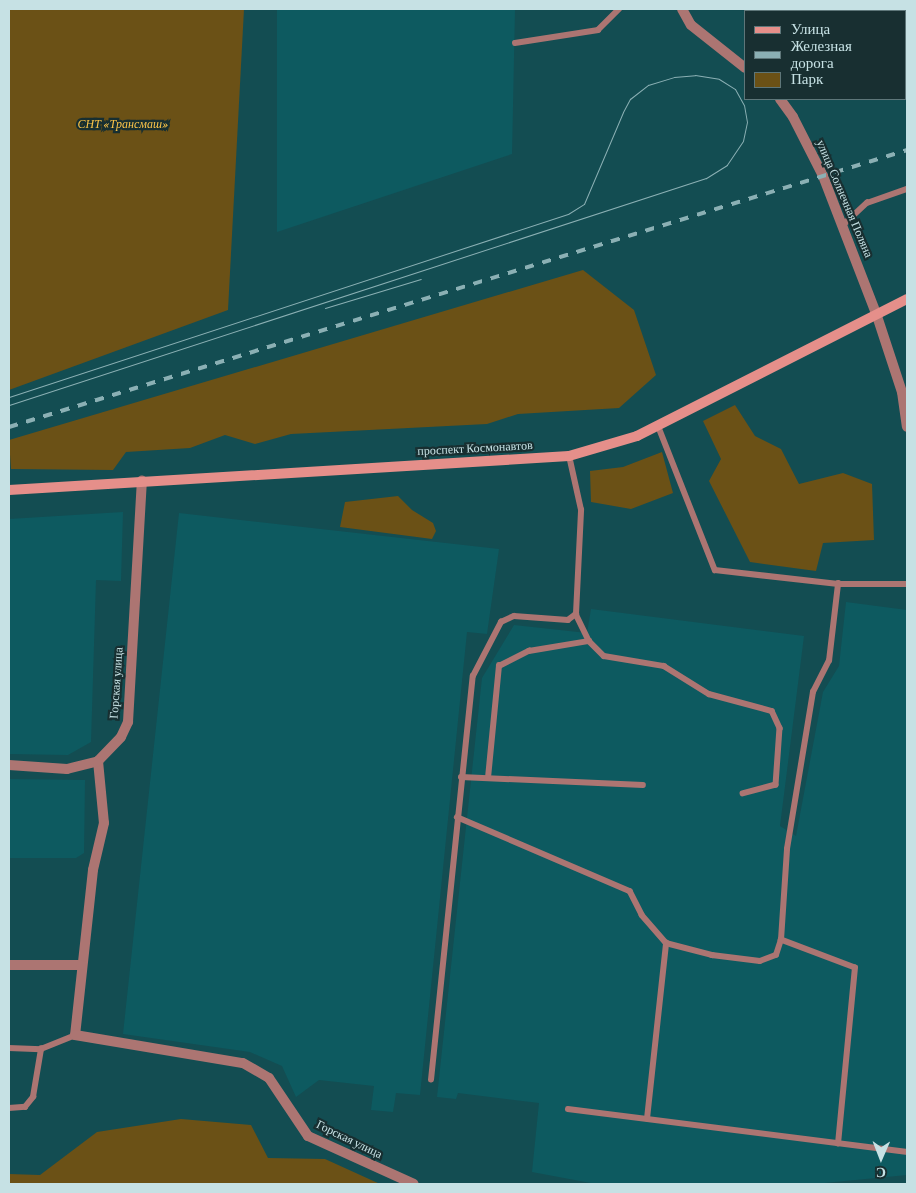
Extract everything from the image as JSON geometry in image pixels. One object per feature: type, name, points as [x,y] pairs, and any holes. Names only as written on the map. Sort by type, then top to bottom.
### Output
[{"type":"main road","name":"проспект Космонавтов","points":[[9,490],[142,480],[569,456],[607,447],[658,426],[907,298]]},
{"type":"street","points":[[682,9],[691,25],[744,67]]},
{"type":"street","name":"улица Солнечная Поляна","points":[[781,100],[810,146],[843,225],[876,313]]},
{"type":"street","points":[[876,313],[902,392],[907,427]]},
{"type":"street","name":"Горская улица","points":[[98,761],[121,737],[128,722],[142,480]]},
{"type":"street","points":[[9,765],[67,769],[98,761],[104,822],[93,870],[81,965],[75,1035]]},
{"type":"street","points":[[9,965],[81,965]]},
{"type":"street","name":"Горская улица","points":[[75,1035],[242,1063],[269,1078],[308,1136],[414,1184]]},
{"type":"lane","points":[[515,43],[598,30],[619,9]]},
{"type":"lane","points":[[887,9],[907,9]]},
{"type":"lane","points":[[843,225],[867,203],[907,189]]},
{"type":"lane","points":[[658,426],[708,561],[715,570],[838,584],[907,584]]},
{"type":"lane","points":[[569,456],[581,510],[576,614],[588,641],[604,656],[664,666],[709,694],[772,711],[780,728],[776,785],[743,794]]},
{"type":"lane","points":[[457,817],[630,891],[642,915],[666,943],[712,955],[760,961],[776,955],[781,940],[788,849],[813,692],[829,661],[838,584]]},
{"type":"lane","points":[[431,1080],[472,676],[501,622],[514,616],[568,620],[576,614]]},
{"type":"lane","points":[[488,778],[499,666],[529,651],[588,641]]},
{"type":"lane","points":[[461,777],[643,786]]},
{"type":"lane","points":[[781,940],[855,968],[838,1144]]},
{"type":"lane","points":[[647,1119],[666,943]]},
{"type":"lane","points":[[9,1048],[41,1049],[75,1035]]},
{"type":"lane","points":[[9,1108],[25,1107],[33,1097],[41,1049]]},
{"type":"lane","points":[[568,1109],[907,1152]]},
{"type":"shaded area","points":[[277,9],[515,9],[512,154],[277,232]]},
{"type":"shaded area","points":[[754,9],[907,9],[907,49],[906,10]]},
{"type":"shaded area","points":[[123,512],[121,581],[96,580],[91,742],[68,755],[9,754],[9,519]]},
{"type":"shaded area","points":[[179,513],[499,549],[487,634],[467,632],[420,1095],[396,1093],[393,1112],[371,1110],[374,1086],[319,1080],[296,1097],[282,1066],[250,1052],[123,1034]]},
{"type":"shaded area","points":[[846,602],[907,610],[907,1175],[814,1184],[596,1184],[532,1172],[539,1103],[458,1093],[456,1099],[437,1097],[482,678],[514,625],[587,633],[591,609],[804,636],[780,826],[796,836],[823,692],[839,666]]},
{"type":"shaded area","points":[[9,779],[85,780],[84,853],[76,858],[10,858],[9,876]]},
{"type":"green space","name":"СНТ «Трансмаш»","points":[[9,9],[244,9],[228,310],[9,390]]},
{"type":"green space","points":[[583,270],[634,310],[656,375],[619,408],[518,414],[487,424],[291,434],[255,444],[225,435],[190,448],[126,452],[113,470],[11,469],[9,440]]},
{"type":"green space","points":[[735,405],[755,436],[781,449],[799,484],[843,473],[872,484],[874,540],[823,543],[816,571],[750,562],[709,481],[721,459],[703,421]]},
{"type":"green space","points":[[662,452],[673,493],[631,509],[591,502],[590,471],[623,467]]},
{"type":"green space","points":[[398,496],[412,510],[433,523],[436,531],[432,539],[340,527],[345,502]]},
{"type":"green space","points":[[181,1119],[251,1125],[268,1158],[325,1159],[380,1184],[9,1184],[9,1174],[40,1175],[97,1132]]},
{"type":"tram line","points":[[9,397],[568,214],[584,204],[623,112],[630,99],[648,85],[674,77],[695,75],[719,79],[735,89],[744,105],[747,122],[743,141],[727,165],[706,178],[9,405]]},
{"type":"tram line","points":[[325,308],[421,279]]},
{"type":"railway","points":[[9,427],[907,150]]}]
